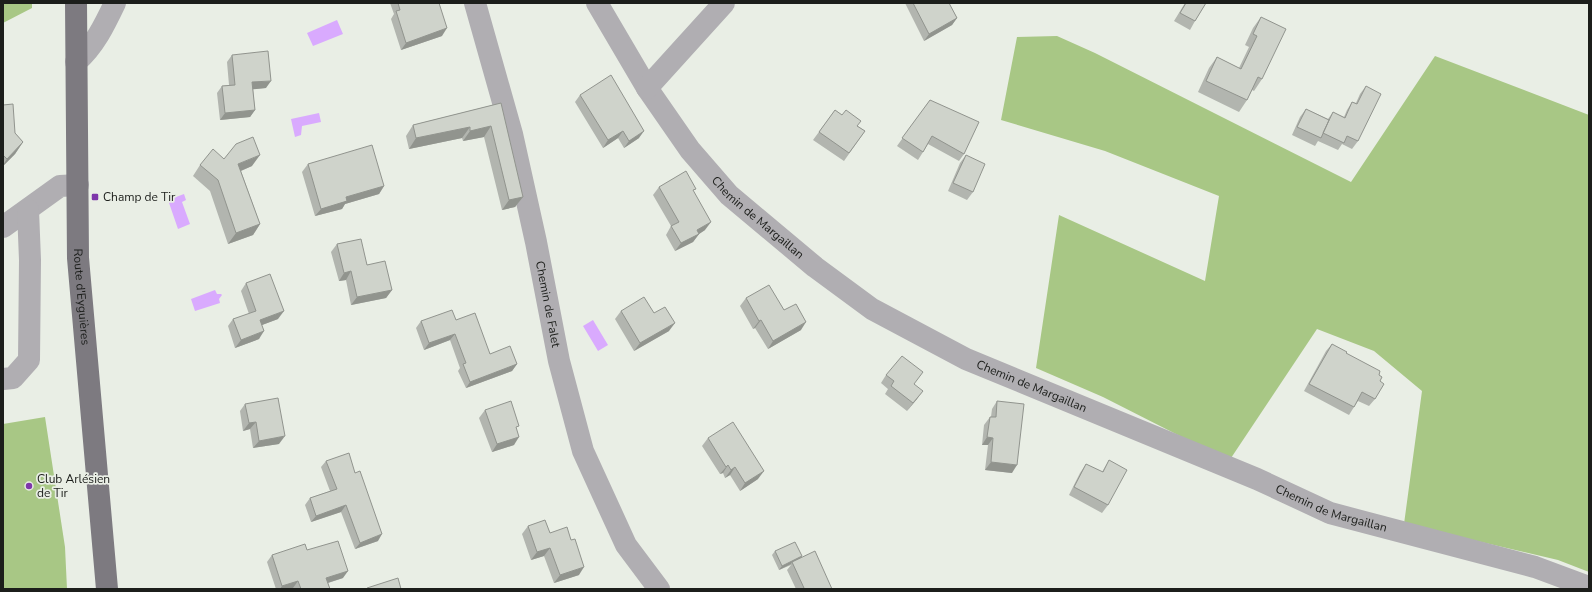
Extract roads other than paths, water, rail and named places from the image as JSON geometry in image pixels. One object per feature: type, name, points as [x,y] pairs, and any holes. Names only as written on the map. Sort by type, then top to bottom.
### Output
[{"type":"main road","name":"Route d'Eyguières","points":[[76,3],[78,258],[107,589]]},
{"type":"street","points":[[76,62],[84,56],[104,26],[115,3]]},
{"type":"street","name":"Chemin de Falet","points":[[475,3],[512,134],[536,242],[559,361],[584,451],[626,545],[659,589]]},
{"type":"street","name":"Chemin de Margaillan","points":[[597,3],[647,88],[690,150],[729,195],[815,267],[879,313],[966,359],[1257,479],[1330,513],[1535,567],[1589,588]]},
{"type":"street","points":[[647,88],[724,3]]},
{"type":"street","points":[[3,227],[60,186],[78,185]]},
{"type":"street","points":[[3,379],[13,378],[29,360],[30,260],[28,210]]},
{"type":"place","name":"Champ de Tir","points":[[95,197]]},
{"type":"place","name":"Club Arlésien de Tir","points":[[29,486]]}]
